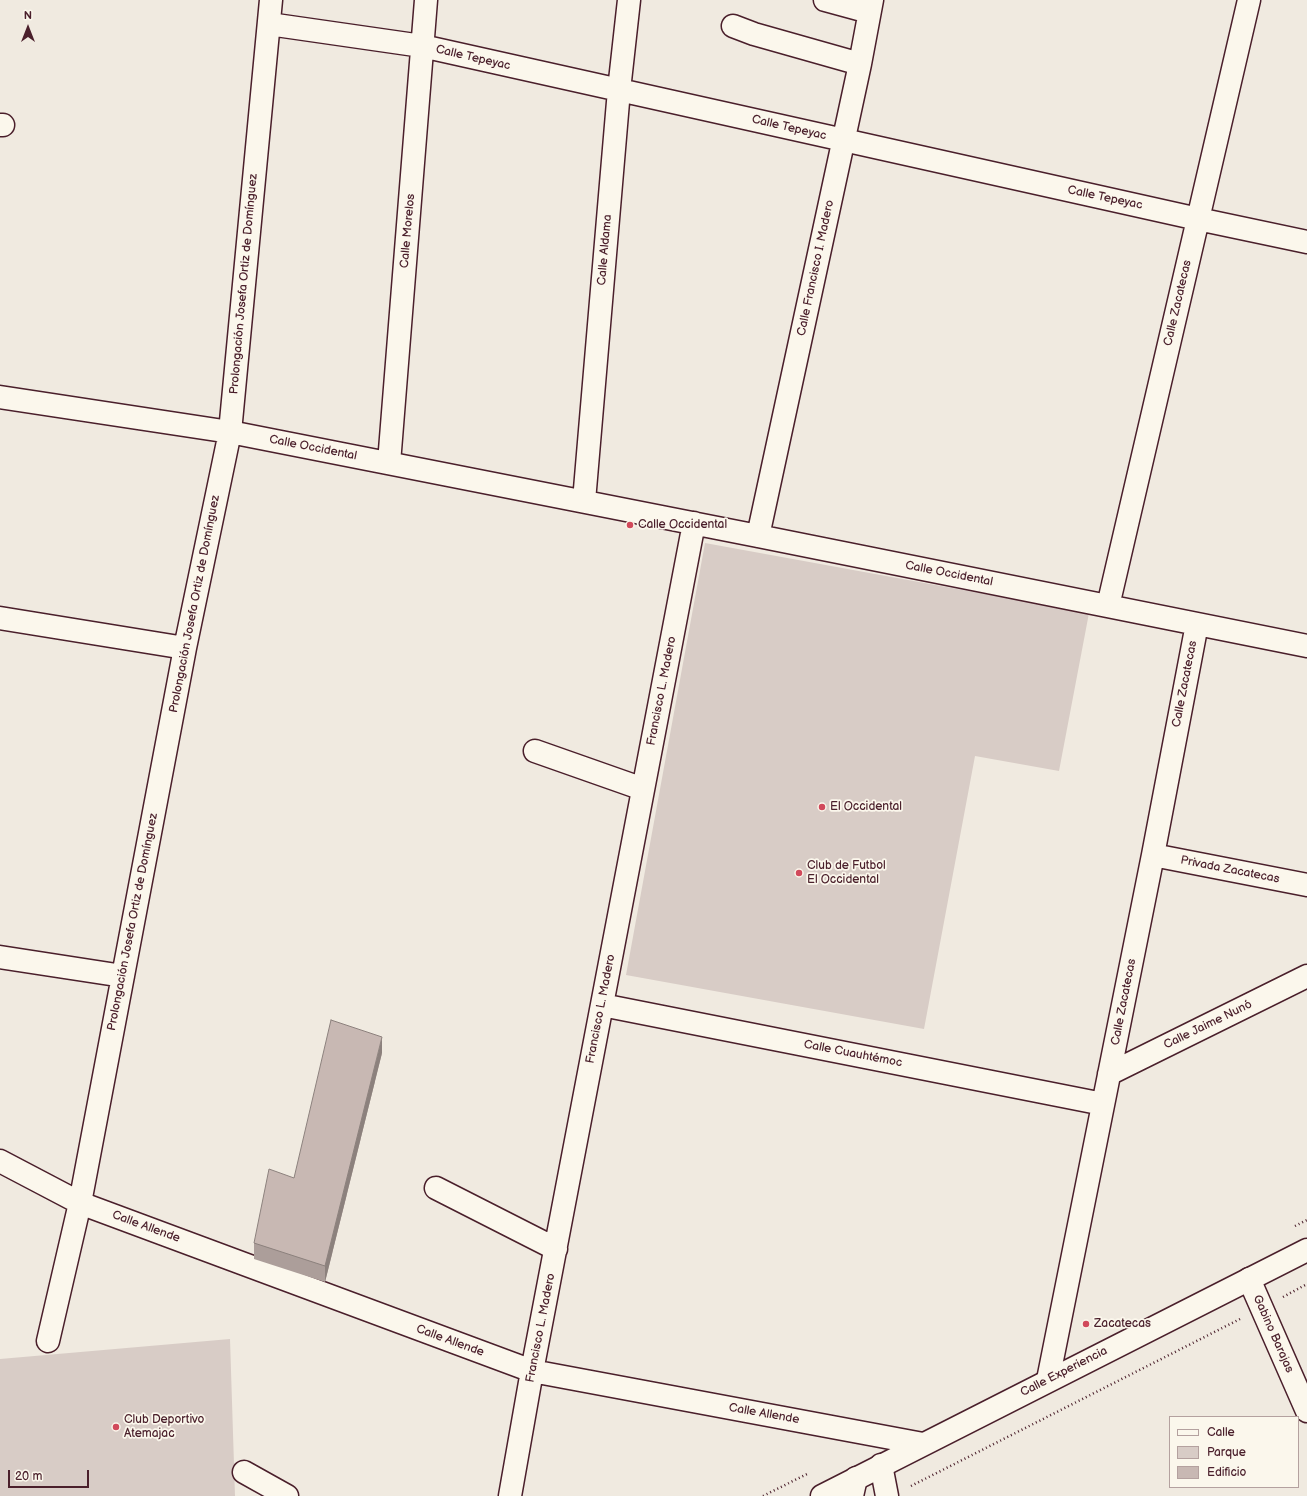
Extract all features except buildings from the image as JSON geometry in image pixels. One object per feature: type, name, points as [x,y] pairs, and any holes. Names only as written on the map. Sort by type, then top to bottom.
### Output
[{"type":"street","name":"Prolongación Josefa Ortiz de Domínguez","points":[[48,1341],[80,1203],[185,648],[230,432],[271,0]]},
{"type":"street","name":"Calle Morelos","points":[[389,462],[426,0]]},
{"type":"street","name":"Calle Aldama","points":[[584,501],[619,90],[629,0]]},
{"type":"street","points":[[825,0],[870,6]]},
{"type":"street","name":"Calle Zacatecas","points":[[1108,606],[1249,0]]},
{"type":"street","name":"Calle Francisco I. Madero","points":[[758,536],[860,64],[870,6]]},
{"type":"street","name":"Calle Tepeyac","points":[[269,24],[422,46],[1307,242]]},
{"type":"street","points":[[733,26],[754,34],[860,64]]},
{"type":"street","name":"Calle Occidental","points":[[0,397],[230,432],[389,462],[1307,646]]},
{"type":"street","name":"Francisco L. Madero","points":[[510,1496],[532,1372],[694,523]]},
{"type":"street","points":[[0,618],[185,648]]},
{"type":"street","name":"Calle Zacatecas","points":[[1048,1380],[1153,855],[1197,624]]},
{"type":"street","points":[[535,751],[644,789]]},
{"type":"street","name":"Privada Zacatecas","points":[[1153,855],[1307,885]]},
{"type":"street","points":[[0,958],[123,976]]},
{"type":"street","name":"Calle Jaime Nunó","points":[[1109,1074],[1307,976]]},
{"type":"street","name":"Calle Cuauhtémoc","points":[[602,1005],[1103,1104]]},
{"type":"street","name":"Calle Allende","points":[[0,1161],[80,1203],[532,1372],[923,1444]]},
{"type":"street","points":[[436,1188],[556,1249]]},
{"type":"street","name":"Calle Experiencia","points":[[822,1496],[854,1487],[881,1465],[1307,1250]]},
{"type":"street","name":"Gabino Barajas","points":[[1249,1279],[1307,1411]]},
{"type":"street","points":[[881,1465],[896,1492]]},
{"type":"street","points":[[244,1472],[288,1496]]},
{"type":"path","points":[[1279,1299],[1307,1284]]},
{"type":"path","points":[[896,1492],[1244,1317]]},
{"type":"green space","name":"Club de Futbol El Occidental","points":[[705,543],[1089,613],[1059,771],[975,756],[924,1029],[626,975]]},
{"type":"green space","name":"Club Deportivo Atemajac","points":[[230,1339],[235,1496],[0,1496],[0,1359]]},
{"type":"place","name":"Calle Occidental","points":[[630,525]]},
{"type":"place","name":"El Occidental","points":[[822,807]]},
{"type":"place","name":"Club de Futbol El Occidental","points":[[799,873]]},
{"type":"place","name":"Zacatecas","points":[[1086,1324]]},
{"type":"place","name":"Club Deportivo Atemajac","points":[[116,1427]]}]
